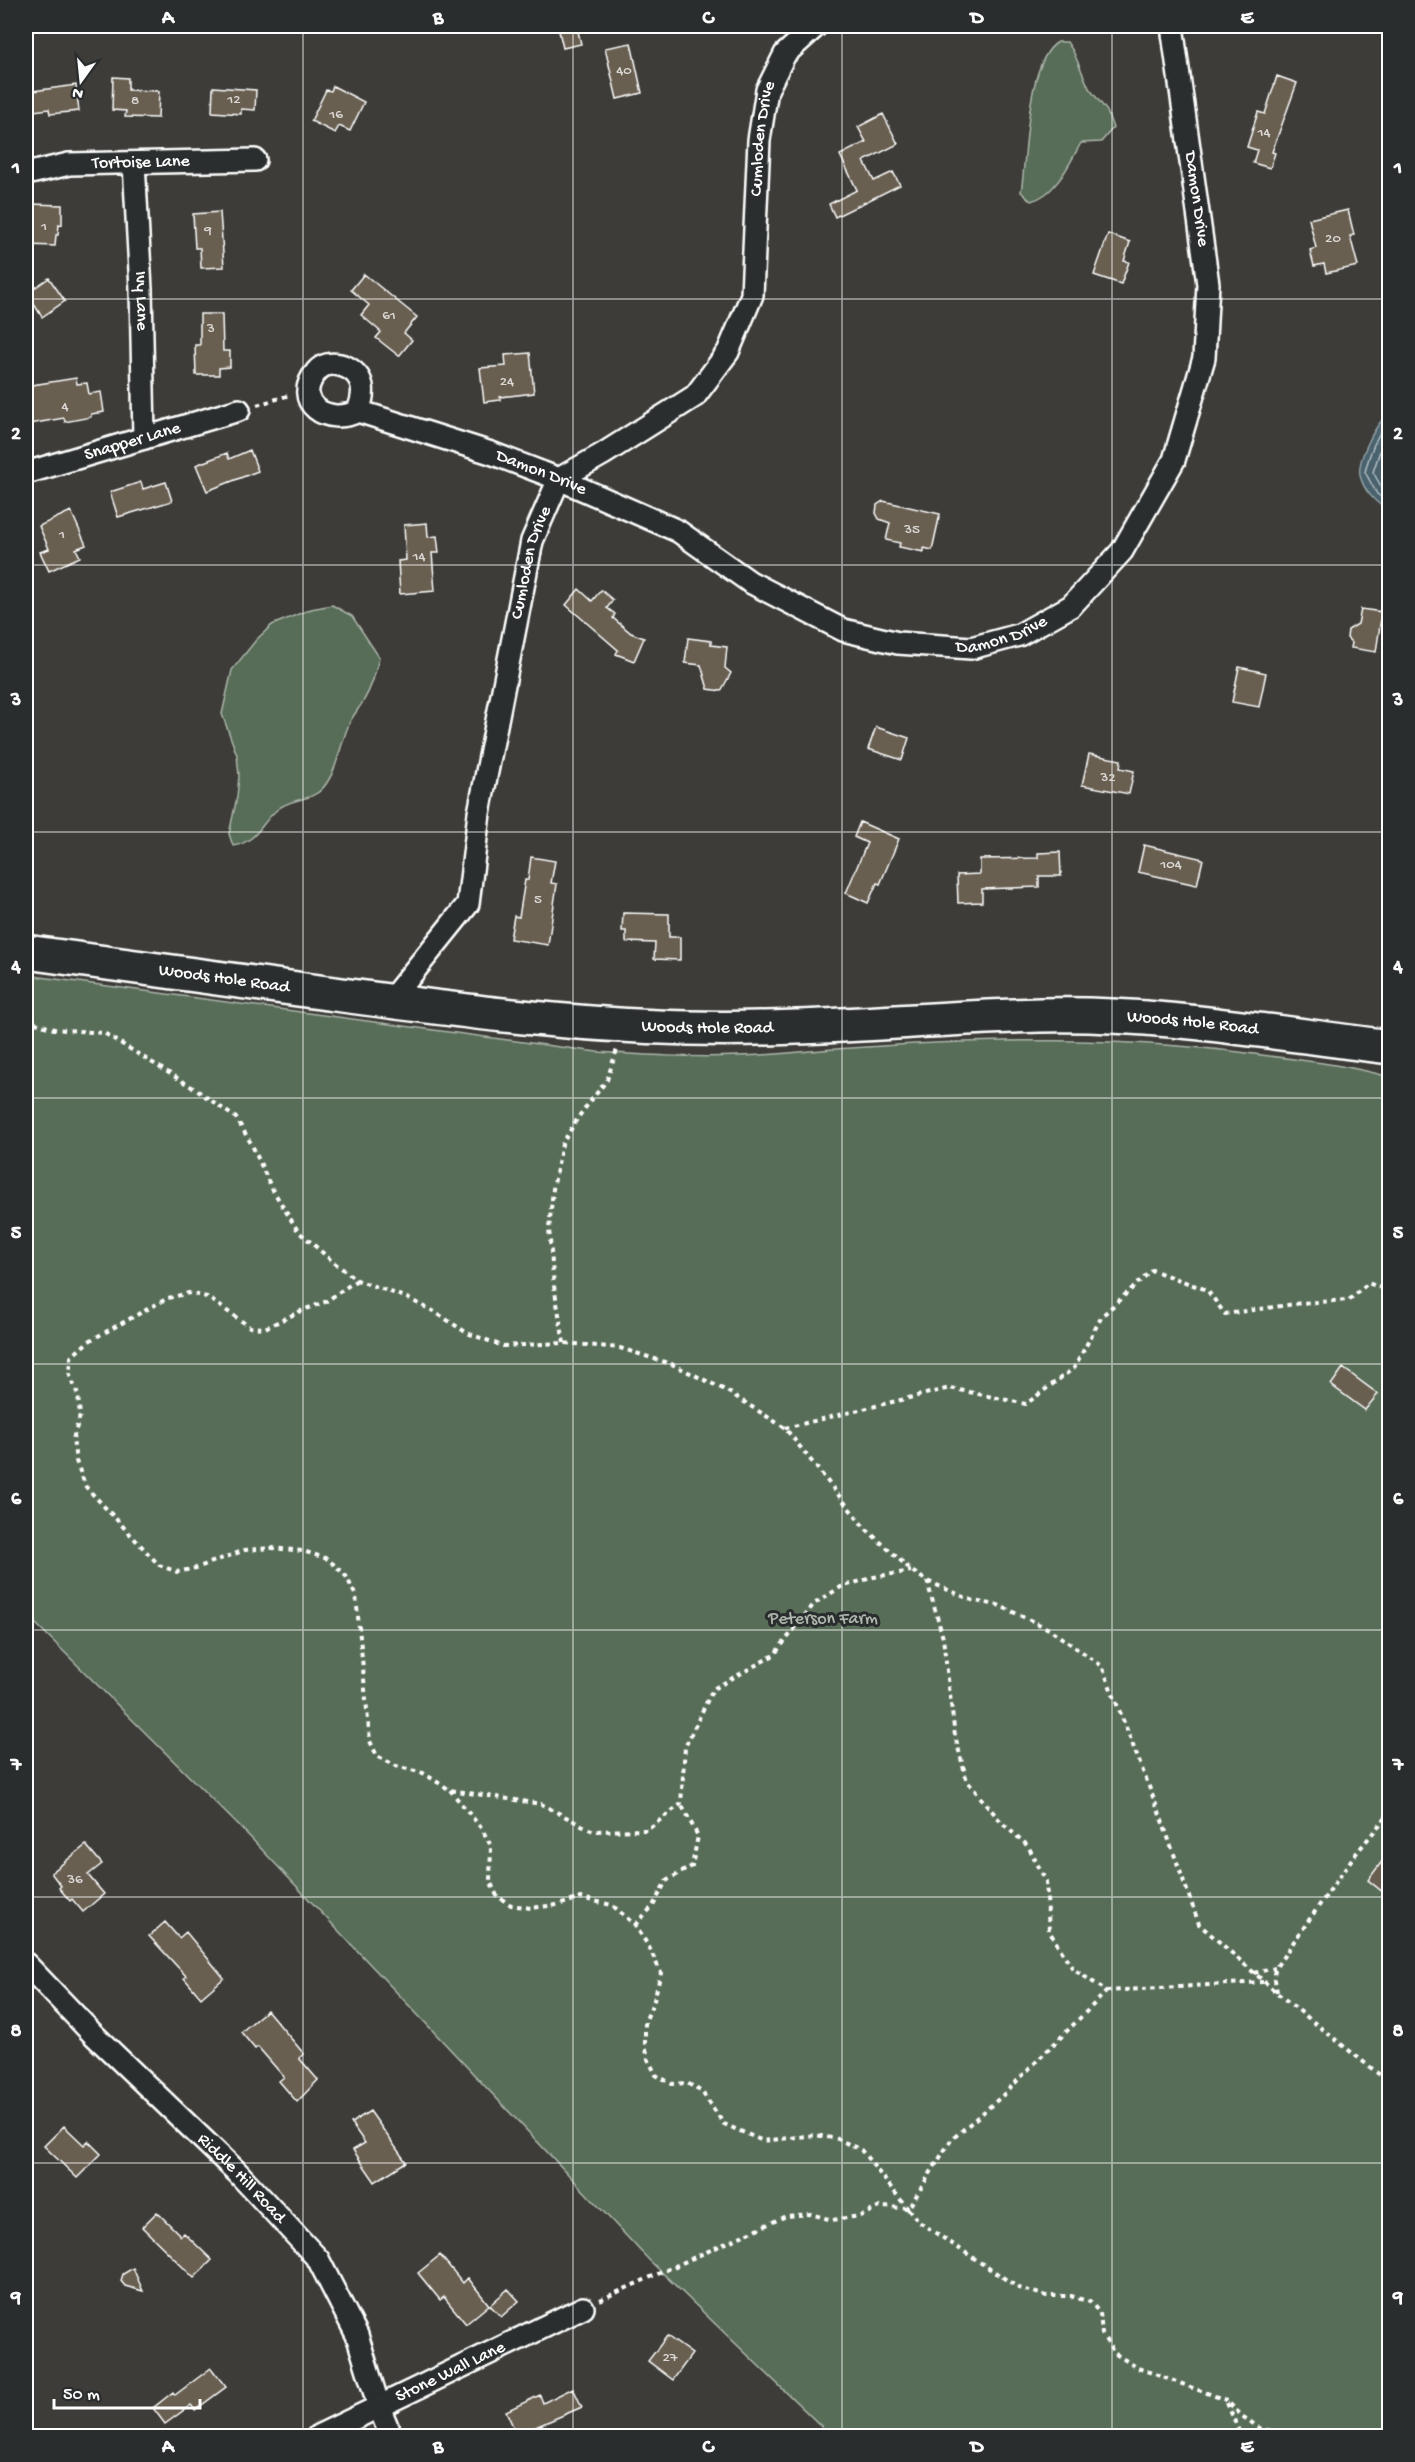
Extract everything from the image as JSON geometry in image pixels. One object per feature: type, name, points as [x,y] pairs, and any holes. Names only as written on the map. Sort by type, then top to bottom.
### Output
[{"type":"highway","name":"Woods Hole Road","points":[[26,952],[490,1014],[624,1024],[686,1028],[791,1029],[1053,1015],[1181,1022],[1389,1047]]},
{"type":"street","name":"Cumloden Drive","points":[[390,1001],[468,904],[479,813],[532,541],[559,478],[603,454],[695,396],[728,351],[752,295],[759,140],[767,90],[784,54],[816,26]]},
{"type":"street","name":"Damon Drive","points":[[308,389],[309,399],[314,408],[324,415],[348,416],[358,411],[490,453],[559,478],[678,531],[750,582],[843,630],[898,643],[971,648],[1018,635],[1071,606],[1122,551],[1174,460],[1204,358],[1208,284],[1172,26]]},
{"type":"street","name":"Tortoise Lane","points":[[26,174],[69,164],[255,160]]},
{"type":"street","name":"Ivy Lane","points":[[134,163],[141,289],[144,438]]},
{"type":"street","points":[[308,389],[318,369],[328,364],[339,365],[351,370],[359,378],[362,389],[362,401],[358,411]]},
{"type":"street","name":"Snapper Lane","points":[[26,473],[239,410]]},
{"type":"street","name":"Riddle Hill Road","points":[[26,1964],[93,2034],[237,2172],[318,2259],[357,2335],[379,2407],[392,2436]]},
{"type":"street","name":"Stone Wall Lane","points":[[318,2436],[584,2308]]},
{"type":"path","points":[[239,410],[308,389]]},
{"type":"path","points":[[26,1020],[54,1029],[104,1033],[195,1089],[236,1118],[252,1145],[271,1187],[298,1231],[357,1280],[407,1298],[435,1312],[467,1333],[503,1346],[564,1342],[620,1348],[674,1365],[727,1391],[785,1428],[864,1527],[912,1571],[927,1581],[974,1601],[998,1605],[1049,1629],[1102,1666],[1160,1815],[1199,1924],[1277,1993],[1389,2083]]},
{"type":"path","points":[[564,1342],[554,1286],[549,1229],[553,1189],[562,1144],[579,1116],[607,1080],[624,1024]]},
{"type":"path","points":[[785,1428],[950,1388],[1026,1404],[1074,1368],[1102,1316],[1152,1270],[1207,1290],[1225,1314],[1302,1303],[1349,1300],[1368,1283],[1389,1291]]},
{"type":"path","points":[[357,1280],[325,1302],[265,1328],[250,1327],[207,1297],[189,1293],[168,1298],[145,1309],[89,1341],[70,1357],[70,1376],[78,1395],[80,1416],[73,1439],[75,1461],[86,1487],[159,1565],[177,1572],[196,1568],[245,1550],[272,1548],[303,1551],[328,1559],[346,1576],[356,1596],[370,1741],[377,1756],[396,1766],[423,1773],[450,1790],[482,1829],[491,1846],[490,1881],[497,1896],[511,1905],[531,1908],[558,1905],[581,1898],[612,1905],[635,1925],[649,1947],[661,1973],[645,2022],[648,2059],[656,2075],[672,2084],[687,2083],[702,2092],[724,2124],[763,2141],[815,2136],[838,2139],[861,2150],[919,2222],[1019,2288],[1047,2296],[1071,2296],[1090,2302],[1100,2313],[1102,2334],[1114,2353],[1138,2368],[1226,2400],[1242,2416],[1261,2429],[1305,2436]]},
{"type":"path","points":[[635,1925],[653,1906],[666,1881],[692,1866],[698,1836],[681,1804],[685,1747],[713,1689],[774,1655],[814,1604],[841,1587],[874,1577],[912,1571]]},
{"type":"path","points":[[927,1581],[943,1638],[955,1736],[967,1781],[1002,1823],[1028,1846],[1046,1881],[1049,1931],[1073,1969],[1107,1991],[1264,1982]]},
{"type":"path","points":[[450,1790],[540,1804],[593,1831],[646,1830],[681,1804]]},
{"type":"path","points":[[1277,1993],[1274,1974],[1276,1967],[1354,1856],[1389,1812]]},
{"type":"path","points":[[1254,1973],[1269,1971],[1276,1967]]},
{"type":"path","points":[[908,2209],[951,2140],[988,2110],[1107,1991]]},
{"type":"path","points":[[584,2308],[786,2216],[811,2214],[832,2220],[860,2216],[880,2207],[908,2209]]},
{"type":"path","points":[[1226,2400],[1240,2436]]},
{"type":"green space","points":[[1058,42],[1067,42],[1073,51],[1089,88],[1107,111],[1113,128],[1101,142],[1081,143],[1055,186],[1040,198],[1031,201],[1021,192],[1030,111],[1040,68],[1047,52]]},
{"type":"green space","points":[[332,605],[352,616],[379,657],[371,685],[351,720],[333,772],[323,788],[313,795],[283,805],[272,814],[254,836],[233,846],[229,834],[239,776],[237,755],[222,714],[232,670],[256,640],[272,625],[311,609]]},
{"type":"green space","name":"Peterson Farm","points":[[26,975],[597,1052],[720,1057],[956,1042],[1113,1042],[1165,1045],[1284,1058],[1345,1067],[1389,1077],[1389,2436],[817,2436],[822,2427],[649,2260],[250,1837],[26,1614]]},
{"type":"water","points":[[1389,415],[1389,510],[1367,491],[1360,475],[1360,469],[1364,451],[1373,433]]},
{"type":"building","points":[[577,27],[581,44],[563,48],[559,31]]},
{"type":"building","points":[[631,43],[642,93],[617,99],[605,48]]},
{"type":"building","points":[[1277,76],[1297,83],[1272,152],[1275,153],[1270,168],[1253,163],[1257,150],[1247,147],[1258,112],[1265,114]]},
{"type":"building","points":[[113,77],[128,78],[128,90],[159,91],[158,118],[125,117],[126,111],[112,110]]},
{"type":"building","points":[[76,85],[79,111],[50,114],[49,109],[26,112],[26,92]]},
{"type":"building","points":[[333,86],[364,102],[350,131],[339,126],[335,133],[311,121],[326,90],[331,91]]},
{"type":"building","points":[[213,87],[256,90],[255,110],[241,109],[241,114],[212,112]]},
{"type":"building","points":[[883,114],[898,144],[864,161],[874,181],[893,172],[900,185],[835,217],[829,204],[857,190],[840,155],[866,142],[858,127]]},
{"type":"building","points":[[30,204],[62,205],[62,225],[59,224],[55,246],[26,245],[26,229],[30,229]]},
{"type":"building","points":[[1348,210],[1354,235],[1350,236],[1358,266],[1326,273],[1324,264],[1314,266],[1310,250],[1316,248],[1309,219]]},
{"type":"building","points":[[220,212],[224,267],[201,268],[200,248],[195,248],[193,214]]},
{"type":"building","points":[[1108,234],[1130,242],[1124,261],[1129,262],[1121,284],[1094,275]]},
{"type":"building","points":[[364,274],[417,317],[404,333],[412,340],[399,356],[376,338],[381,332],[361,315],[369,305],[351,290]]},
{"type":"building","points":[[49,278],[65,301],[42,317],[27,293]]},
{"type":"building","points":[[200,314],[222,314],[223,351],[230,351],[230,367],[219,368],[219,375],[196,375],[195,345],[200,345]]},
{"type":"building","points":[[530,353],[534,393],[500,397],[500,400],[484,402],[480,368],[506,366],[505,355]]},
{"type":"building","points":[[76,378],[77,384],[87,383],[89,394],[101,392],[104,412],[65,422],[64,418],[29,424],[26,386]]},
{"type":"building","points":[[250,450],[258,471],[207,491],[196,465],[227,453],[229,459]]},
{"type":"building","points":[[141,482],[143,489],[166,482],[172,501],[118,517],[110,492]]},
{"type":"building","points":[[883,501],[940,514],[932,550],[924,548],[924,552],[899,547],[900,543],[886,540],[890,523],[879,519],[876,513],[877,505]]},
{"type":"building","points":[[71,511],[86,545],[76,549],[80,557],[49,571],[40,552],[49,549],[39,526]]},
{"type":"building","points":[[427,523],[428,537],[437,536],[439,553],[432,553],[435,591],[400,594],[398,561],[406,560],[404,525]]},
{"type":"building","points":[[579,589],[592,601],[601,590],[613,600],[607,608],[615,614],[613,618],[631,633],[644,638],[634,661],[616,654],[618,650],[566,605]]},
{"type":"building","points":[[1361,609],[1382,612],[1376,652],[1351,648],[1352,643],[1347,638],[1348,630],[1358,624]]},
{"type":"building","points":[[688,638],[711,641],[711,645],[727,647],[725,668],[731,673],[721,691],[708,689],[701,665],[685,663]]},
{"type":"building","points":[[1239,667],[1266,673],[1259,707],[1232,702]]},
{"type":"building","points":[[876,727],[909,738],[902,760],[868,749]]},
{"type":"building","points":[[1089,754],[1121,760],[1120,768],[1134,771],[1129,794],[1082,785]]},
{"type":"building","points":[[860,822],[899,839],[880,884],[877,883],[868,903],[846,893],[867,843],[854,837]]},
{"type":"building","points":[[1144,845],[1203,859],[1197,885],[1138,872]]},
{"type":"building","points":[[1060,852],[1061,876],[1039,876],[1039,887],[982,889],[982,902],[958,903],[957,875],[980,874],[980,859],[1038,858],[1038,853]]},
{"type":"building","points":[[531,857],[555,861],[551,883],[557,884],[548,945],[510,939],[514,916],[519,917]]},
{"type":"building","points":[[623,913],[669,914],[669,937],[680,937],[680,960],[654,959],[655,943],[626,942],[626,931],[622,931]]},
{"type":"building","points":[[1343,1368],[1378,1394],[1365,1410],[1331,1385]]},
{"type":"building","points":[[86,1845],[102,1864],[88,1875],[104,1894],[83,1912],[59,1888],[61,1886],[51,1873]]},
{"type":"building","points":[[1389,1852],[1389,1897],[1368,1880]]},
{"type":"building","points":[[165,1922],[179,1938],[186,1932],[224,1978],[201,1998],[184,1978],[186,1976],[149,1936]]},
{"type":"building","points":[[267,2010],[304,2054],[299,2058],[318,2080],[297,2102],[279,2081],[284,2077],[258,2047],[255,2049],[241,2032]]},
{"type":"building","points":[[370,2111],[406,2162],[375,2182],[353,2150],[365,2143],[351,2123]]},
{"type":"building","points":[[64,2126],[84,2145],[88,2141],[101,2154],[77,2178],[44,2146]]},
{"type":"building","points":[[157,2212],[181,2236],[184,2233],[212,2260],[194,2278],[142,2227]]},
{"type":"building","points":[[440,2255],[463,2283],[468,2278],[489,2305],[466,2324],[444,2297],[440,2300],[418,2273]]},
{"type":"building","points":[[133,2268],[143,2291],[125,2286],[121,2281],[123,2274]]},
{"type":"building","points":[[508,2289],[519,2301],[501,2317],[490,2305]]},
{"type":"building","points":[[667,2336],[692,2354],[673,2380],[648,2361]]},
{"type":"building","points":[[211,2368],[226,2387],[195,2410],[191,2405],[165,2424],[153,2408],[173,2392],[175,2395]]},
{"type":"building","points":[[573,2388],[582,2407],[517,2435],[506,2411],[540,2395],[543,2403]]}]
